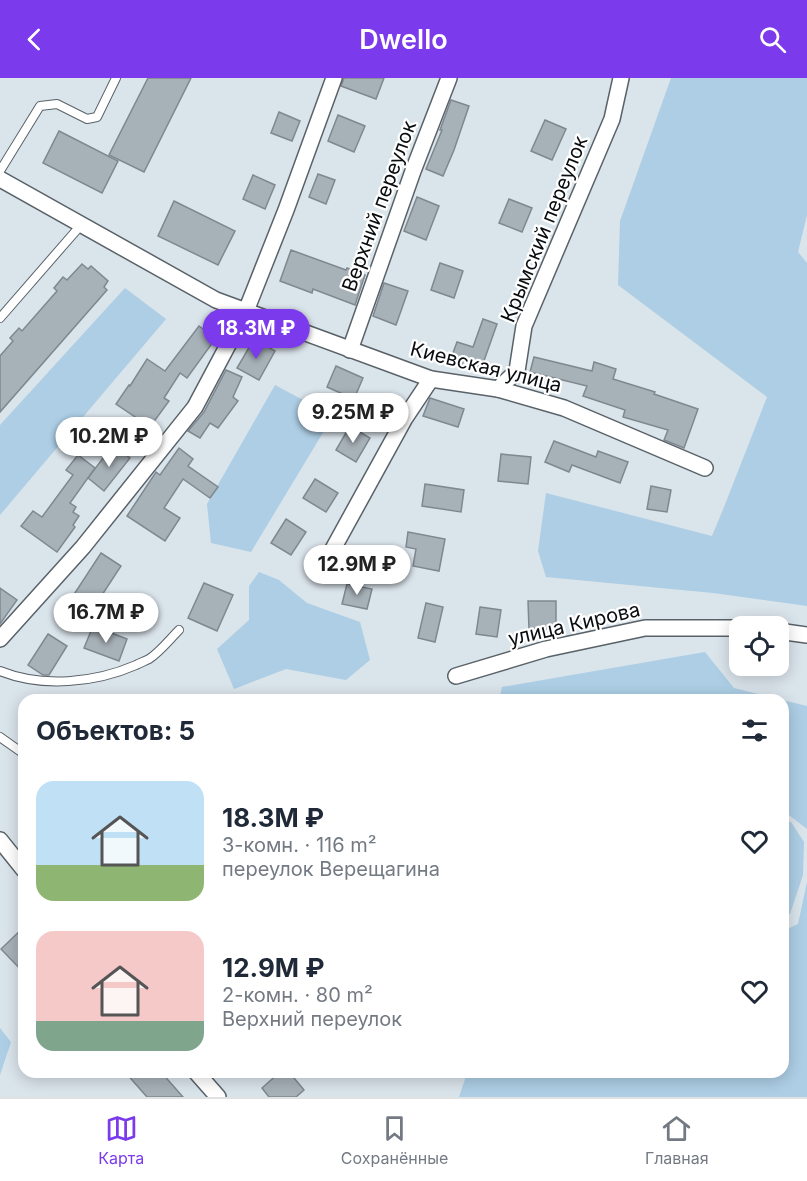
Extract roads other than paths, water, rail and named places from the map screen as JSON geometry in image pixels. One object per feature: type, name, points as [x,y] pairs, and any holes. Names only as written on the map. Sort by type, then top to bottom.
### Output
[{"type":"street","points":[[0,639],[83,547],[195,406],[246,310],[286,210],[334,78]]},
{"type":"street","name":"Верхний переулок","points":[[350,350],[413,171],[449,78]]},
{"type":"street","name":"Крымский переулок","points":[[498,389],[516,371],[524,326],[612,119],[621,78]]},
{"type":"street","name":"Киевская улица","points":[[0,179],[216,300],[431,379],[498,389],[564,408],[705,468]]},
{"type":"street","points":[[322,568],[405,418],[431,379]]},
{"type":"street","name":"улица Кирова","points":[[456,676],[546,649],[645,628],[729,628]]},
{"type":"street","points":[[789,633],[807,635]]},
{"type":"street","points":[[0,840],[18,862]]},
{"type":"street","points":[[201,1078],[218,1097]]},
{"type":"lane","points":[[0,171],[40,106],[57,104],[87,119],[97,117],[116,78]]},
{"type":"lane","points":[[0,318],[81,225]]},
{"type":"lane","points":[[0,671],[10,675],[48,681],[87,679],[119,672],[149,659],[179,630]]},
{"type":"lane","points":[[0,737],[18,749]]}]
